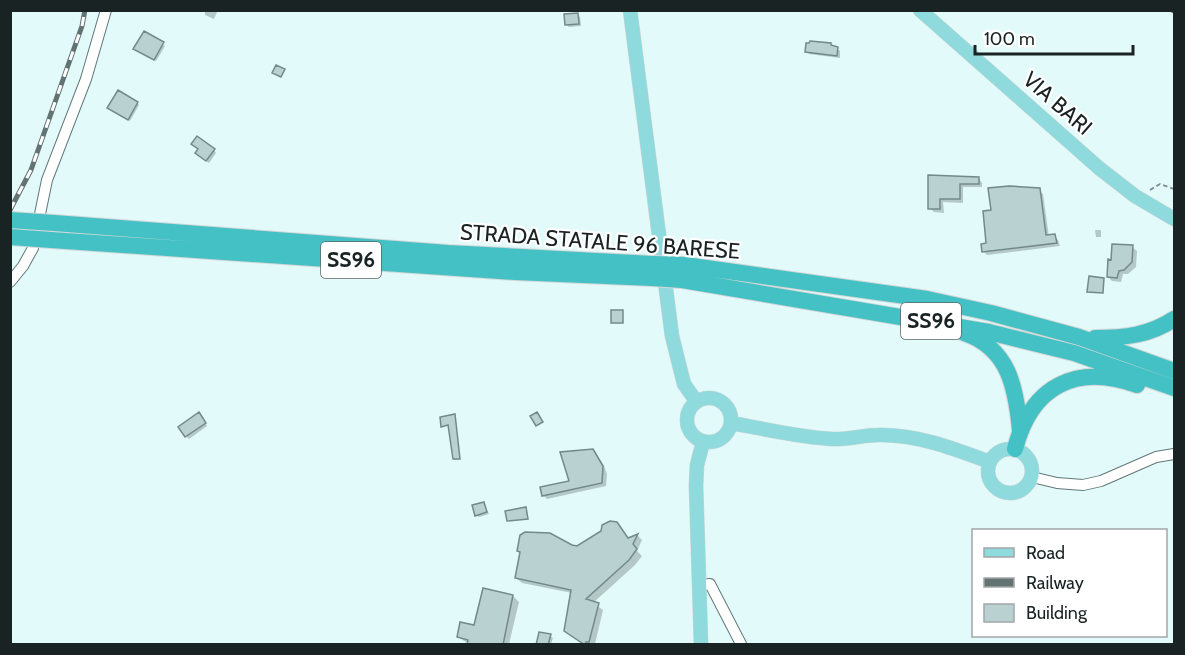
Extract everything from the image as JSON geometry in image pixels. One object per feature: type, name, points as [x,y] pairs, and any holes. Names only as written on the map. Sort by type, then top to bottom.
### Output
[{"type":"highway","name":"STRADA STATALE 96 BARESE","points":[[10,220],[652,271]]},
{"type":"highway","name":"STRADA STATALE 96 BARESE","points":[[10,237],[515,272],[683,272],[927,298],[1080,338],[1174,371]]},
{"type":"highway","name":"STRADA STATALE 96 BARESE","points":[[683,272],[989,332],[1074,353],[1174,388]]},
{"type":"highway","points":[[1080,338],[1119,338],[1143,334],[1174,319]]},
{"type":"highway","points":[[923,320],[969,335],[986,344],[997,355],[1014,383],[1020,430]]},
{"type":"highway","points":[[1015,450],[1020,430],[1033,408],[1055,387],[1069,381],[1102,376],[1121,380],[1174,399]]},
{"type":"main road","points":[[630,10],[672,336],[684,384],[696,401]]},
{"type":"main road","name":"VIA BARI","points":[[920,10],[1099,168],[1141,199],[1174,219]]},
{"type":"main road","points":[[710,397],[723,403],[731,415],[731,423],[724,436],[710,442],[703,442],[696,439],[687,427],[687,413],[696,401],[710,397]]},
{"type":"main road","points":[[731,423],[804,437],[834,439],[879,435],[905,437],[952,448],[990,462]]},
{"type":"main road","points":[[700,645],[696,485],[697,465],[703,442]]},
{"type":"main road","points":[[1003,450],[1015,450],[1027,457],[1031,463],[1032,477],[1019,492],[1000,491],[995,487],[989,475],[990,462],[1003,450]]},
{"type":"street","points":[[10,282],[23,266],[33,248],[46,180],[86,79],[106,10]]},
{"type":"street","points":[[1032,477],[1058,483],[1083,485],[1101,481],[1155,457],[1174,454]]},
{"type":"street","points":[[698,585],[710,585],[741,645]]},
{"type":"path","points":[[1141,199],[1160,184],[1174,189]]},
{"type":"building","points":[[578,13],[579,24],[565,25],[564,14]]},
{"type":"building","points":[[144,31],[164,42],[154,60],[133,49]]},
{"type":"building","points":[[810,41],[831,43],[838,47],[837,56],[805,52],[806,43]]},
{"type":"building","points":[[276,65],[285,69],[281,77],[272,73]]},
{"type":"building","points":[[118,90],[138,102],[128,120],[107,108]]},
{"type":"building","points":[[197,136],[215,149],[206,161],[195,153],[198,149],[191,144]]},
{"type":"building","points":[[928,175],[979,177],[979,184],[960,184],[960,199],[940,199],[940,209],[928,209]]},
{"type":"building","points":[[1009,186],[1040,188],[1046,235],[1055,234],[1057,243],[982,252],[981,244],[986,243],[983,211],[991,210],[988,188]]},
{"type":"building","points":[[1112,244],[1133,245],[1132,262],[1124,270],[1119,271],[1117,278],[1107,277]]},
{"type":"building","points":[[1089,276],[1104,278],[1103,293],[1087,292]]},
{"type":"building","points":[[611,310],[623,310],[623,323],[611,323]]},
{"type":"building","points":[[199,412],[206,423],[185,437],[178,427]]},
{"type":"building","points":[[537,412],[543,422],[536,426],[530,416]]},
{"type":"building","points":[[455,414],[460,459],[453,459],[448,425],[441,427],[440,417]]},
{"type":"building","points":[[593,449],[603,466],[602,483],[542,496],[540,487],[569,481],[560,452]]},
{"type":"building","points":[[484,502],[487,512],[475,516],[472,505]]},
{"type":"building","points":[[526,507],[528,519],[507,521],[505,511]]},
{"type":"building","points":[[610,521],[617,522],[628,538],[638,534],[633,544],[637,549],[629,560],[586,599],[599,603],[589,642],[585,645],[564,631],[571,590],[515,578],[520,552],[517,551],[520,535],[525,532],[550,533],[577,546],[601,531],[602,525]]},
{"type":"building","points":[[483,588],[513,595],[503,645],[467,645],[468,640],[457,637],[460,622],[474,625]]},
{"type":"building","points":[[539,632],[551,634],[548,645],[536,645]]},
{"type":"railway","points":[[10,210],[31,170],[82,26],[85,10]]}]
